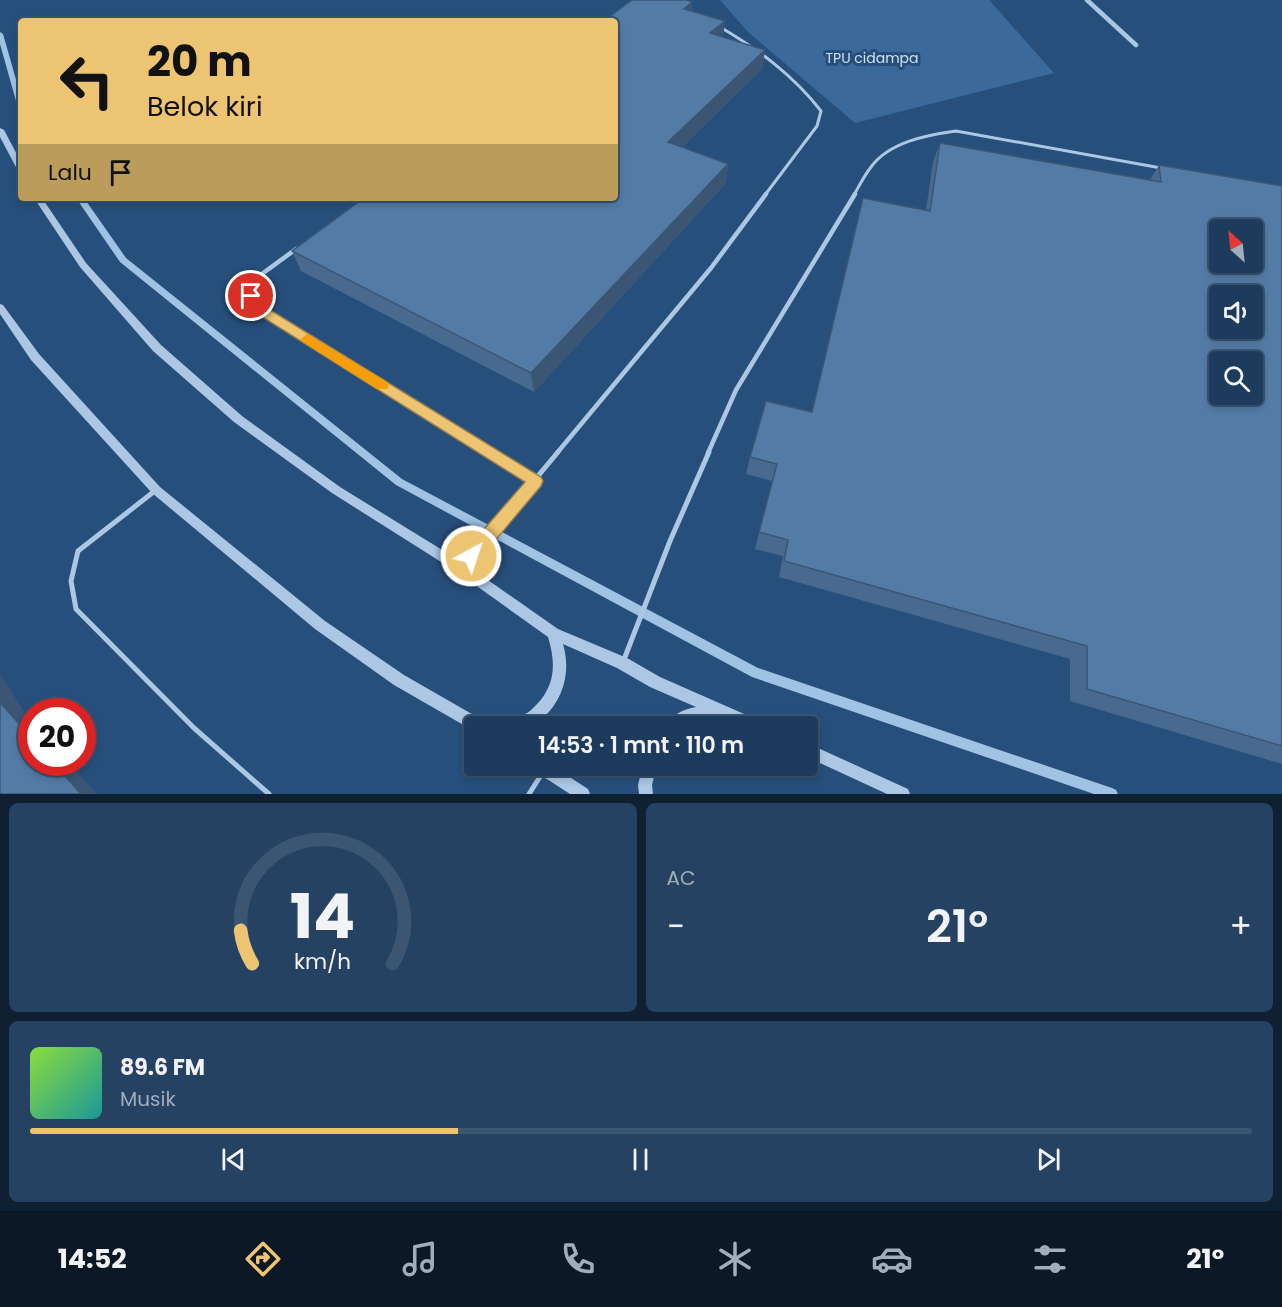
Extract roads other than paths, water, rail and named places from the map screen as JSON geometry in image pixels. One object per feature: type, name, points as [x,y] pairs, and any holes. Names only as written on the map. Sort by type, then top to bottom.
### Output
[{"type":"street","points":[[1086,0],[1136,45]]},
{"type":"street","points":[[0,130],[18,163]]},
{"type":"street","points":[[40,201],[83,265],[157,348],[220,403],[336,490],[461,568],[553,633],[732,716]]},
{"type":"street","points":[[0,307],[35,357],[156,490],[320,625],[399,680],[464,717]]},
{"type":"street","points":[[536,716],[552,697],[560,675],[561,653],[553,633]]},
{"type":"street","points":[[686,716],[719,710]]},
{"type":"street","points":[[818,755],[903,794]]},
{"type":"street","points":[[556,776],[583,794]]},
{"type":"street","points":[[645,794],[647,776]]},
{"type":"lane","points":[[461,568],[711,268],[817,126],[821,111],[807,92],[782,67],[715,24]]},
{"type":"lane","points":[[622,663],[669,541],[736,390],[872,165],[890,151],[922,136],[956,131],[1166,168]]},
{"type":"lane","points":[[300,247],[251,282],[251,296],[257,308],[535,481]]},
{"type":"lane","points":[[156,490],[78,551],[71,581],[76,609],[194,728],[269,794]]},
{"type":"lane","points":[[529,794],[538,776]]},
{"type":"waterway","points":[[0,34],[18,97]]},
{"type":"waterway","points":[[82,201],[123,260],[399,482],[756,673],[1112,794]]},
{"type":"park label","name":"TPU cidampa","points":[[872,58]]}]
